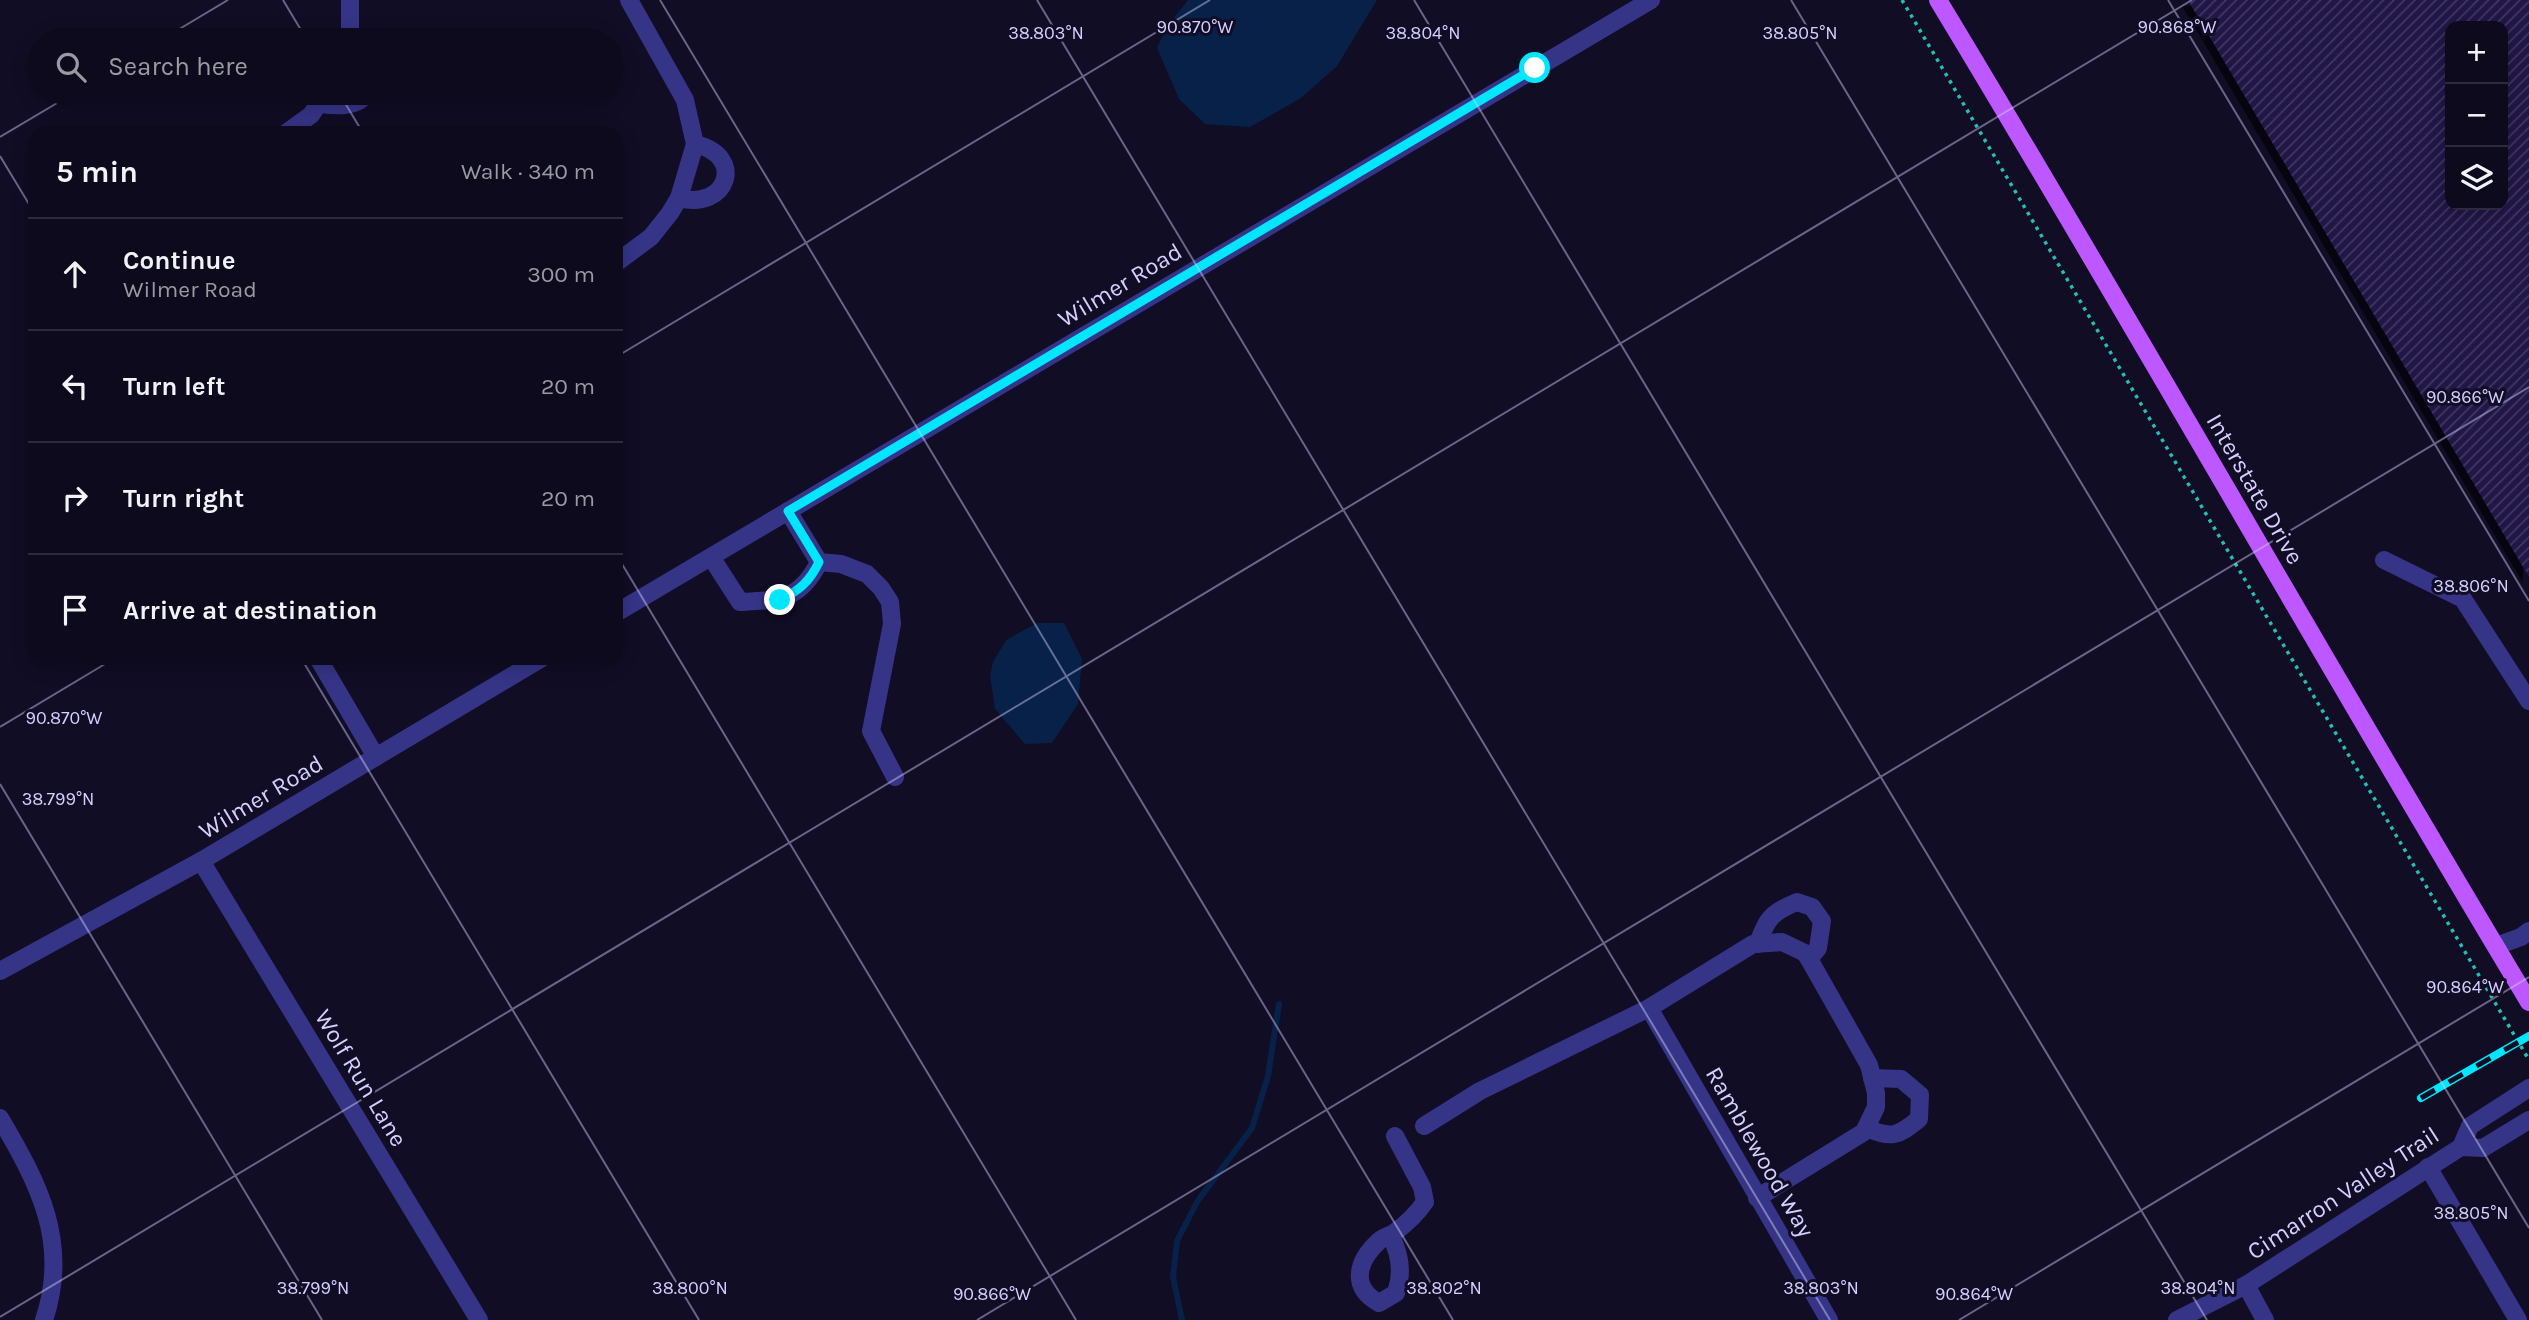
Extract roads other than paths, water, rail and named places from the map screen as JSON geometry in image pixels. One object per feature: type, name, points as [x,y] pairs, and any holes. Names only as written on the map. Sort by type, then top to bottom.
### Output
[{"type":"main road","name":"Interstate Drive","points":[[1938,0],[2529,1002]]},
{"type":"street","points":[[350,0],[350,28]]},
{"type":"street","points":[[623,258],[651,237],[679,198],[695,144],[685,100],[629,0]]},
{"type":"street","name":"Wilmer Road","points":[[623,610],[1651,0]]},
{"type":"street","points":[[296,126],[311,115],[318,105]]},
{"type":"street","points":[[679,198],[692,202],[706,199],[720,191],[727,177],[725,164],[715,152],[695,144]]},
{"type":"street","points":[[788,511],[819,562]]},
{"type":"street","points":[[711,557],[740,602],[780,600],[795,593],[811,578],[819,562]]},
{"type":"street","points":[[2384,560],[2463,599],[2529,701]]},
{"type":"street","points":[[819,562],[841,564],[867,574],[890,602],[892,624],[871,731],[895,777]]},
{"type":"street","points":[[322,665],[376,757]]},
{"type":"street","name":"Wilmer Road","points":[[0,971],[201,861],[530,665]]},
{"type":"street","name":"Wolf Run Lane","points":[[201,861],[479,1320]]},
{"type":"street","points":[[1758,944],[1764,924],[1780,909],[1797,902],[1812,907],[1822,921],[1818,948],[1809,959]]},
{"type":"street","points":[[2496,946],[2521,937],[2529,931]]},
{"type":"street","points":[[1424,1126],[1480,1091],[1649,1008],[1753,944],[1782,942],[1805,953],[1809,959],[1869,1065],[1876,1107],[1864,1132],[1757,1198]]},
{"type":"street","name":"Ramblewood Way","points":[[1649,1008],[1829,1320]]},
{"type":"street","points":[[1866,1128],[1880,1134],[1900,1134],[1919,1119],[1920,1095],[1901,1079],[1872,1078]]},
{"type":"street","name":"Cimarron Valley Trail","points":[[2461,1147],[2470,1126],[2529,1088]]},
{"type":"street","points":[[0,1118],[26,1161],[49,1223],[55,1252],[54,1281],[44,1320]]},
{"type":"street","name":"Cimarron Valley Trail","points":[[2177,1320],[2246,1285],[2461,1147],[2483,1148],[2529,1120]]},
{"type":"street","points":[[1390,1236],[1416,1214],[1425,1202],[1422,1187],[1395,1136]]},
{"type":"street","points":[[2428,1167],[2518,1320]]},
{"type":"street","points":[[2246,1285],[2265,1320]]},
{"type":"water","points":[[1188,0],[1377,0],[1337,66],[1301,98],[1250,127],[1205,124],[1179,99],[1157,48],[1168,25]]},
{"type":"water","points":[[1037,623],[1064,623],[1082,659],[1078,704],[1052,743],[1025,744],[995,709],[990,675],[993,662],[1006,640]]},
{"type":"waterway","points":[[1182,1320],[1173,1277],[1177,1241],[1197,1202],[1252,1128],[1268,1076],[1279,1004]]},
{"type":"railway","points":[[2421,1098],[2529,1036]]}]
